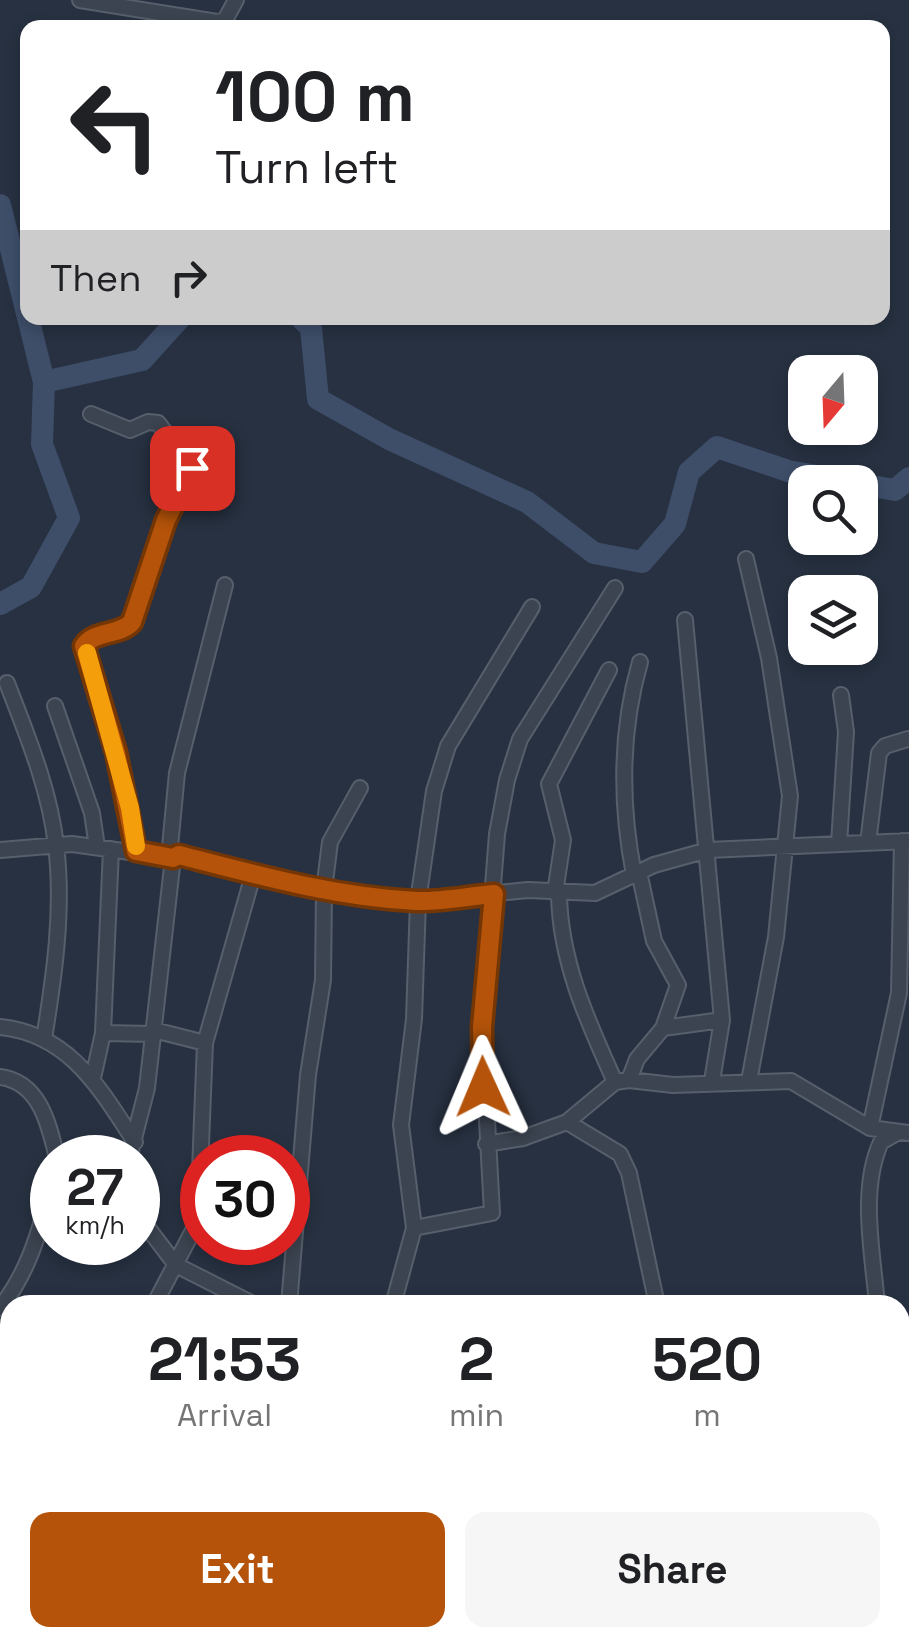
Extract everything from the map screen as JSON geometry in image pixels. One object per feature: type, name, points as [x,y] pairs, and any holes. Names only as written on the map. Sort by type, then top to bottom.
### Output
[{"type":"street","points":[[80,0],[205,20]]},
{"type":"street","points":[[91,414],[130,430],[148,422],[158,423],[192,468]]},
{"type":"street","points":[[136,851],[120,771],[84,646],[90,638],[124,630],[132,622],[166,520],[192,468],[212,448]]},
{"type":"street","points":[[746,559],[769,658],[790,796],[788,846],[749,1081]]},
{"type":"street","points":[[135,1135],[154,1032],[177,773],[225,584]]},
{"type":"street","points":[[414,1228],[492,1213],[482,1027],[497,834],[520,738],[615,588]]},
{"type":"street","points":[[396,1295],[414,1228],[401,1125],[414,1019],[418,901],[434,791],[448,746],[532,607]]},
{"type":"street","points":[[685,620],[722,1020],[712,1081]]},
{"type":"street","points":[[486,1144],[522,1138],[568,1122],[622,1081],[664,1028],[677,976],[654,941],[624,826],[628,702],[640,662]]},
{"type":"street","points":[[609,670],[549,784],[563,840],[557,894],[564,950],[590,1025],[622,1081]]},
{"type":"street","points":[[7,683],[32,748],[56,844],[59,891],[44,1039]]},
{"type":"street","points":[[839,844],[840,769],[846,732],[842,694]]},
{"type":"street","points":[[54,706],[104,848],[103,1032],[93,1078]]},
{"type":"street","points":[[868,843],[879,753],[885,746],[908,739]]},
{"type":"street","points":[[291,1295],[308,1075],[323,980],[324,890],[330,842],[360,788]]},
{"type":"street","points":[[0,850],[56,844],[171,858],[179,855],[324,890],[418,901],[528,890],[595,894],[637,873],[708,850],[906,841],[898,993],[870,1128]]},
{"type":"street","points":[[160,1295],[198,1221],[205,1043],[253,875]]},
{"type":"street","points":[[664,1028],[722,1020]]},
{"type":"street","points":[[0,1027],[44,1039],[72,1056],[93,1078],[124,1135]]},
{"type":"street","points":[[103,1032],[154,1032],[205,1043]]},
{"type":"street","points":[[0,1077],[14,1079],[33,1094],[51,1135]]},
{"type":"street","points":[[622,1081],[672,1085],[792,1081],[870,1128],[908,1133]]},
{"type":"street","points":[[568,1122],[620,1154],[629,1173],[655,1295]]},
{"type":"street","points":[[875,1295],[870,1218],[876,1152],[890,1134],[908,1133]]},
{"type":"street","points":[[160,1244],[176,1265],[235,1295]]},
{"type":"street","points":[[10,1295],[30,1259]]},
{"type":"waterway","points":[[0,205],[20,285]]},
{"type":"waterway","points":[[0,604],[31,587],[69,518],[42,444],[44,382],[30,325]]},
{"type":"waterway","points":[[44,382],[142,360],[174,325]]},
{"type":"waterway","points":[[308,325],[318,399],[389,439],[527,502],[594,553],[642,562],[675,524],[689,472],[717,447],[788,471]]},
{"type":"waterway","points":[[878,487],[895,490],[909,478]]},
{"type":"slow traffic","points":[[87,653],[130,808],[136,846]]},
{"type":"route","points":[[192,468],[180,484],[139,590],[129,627],[90,638],[84,646],[116,752],[136,851],[173,858],[179,855],[263,879],[324,890],[418,901],[494,894],[482,1027],[483,1087]]}]
